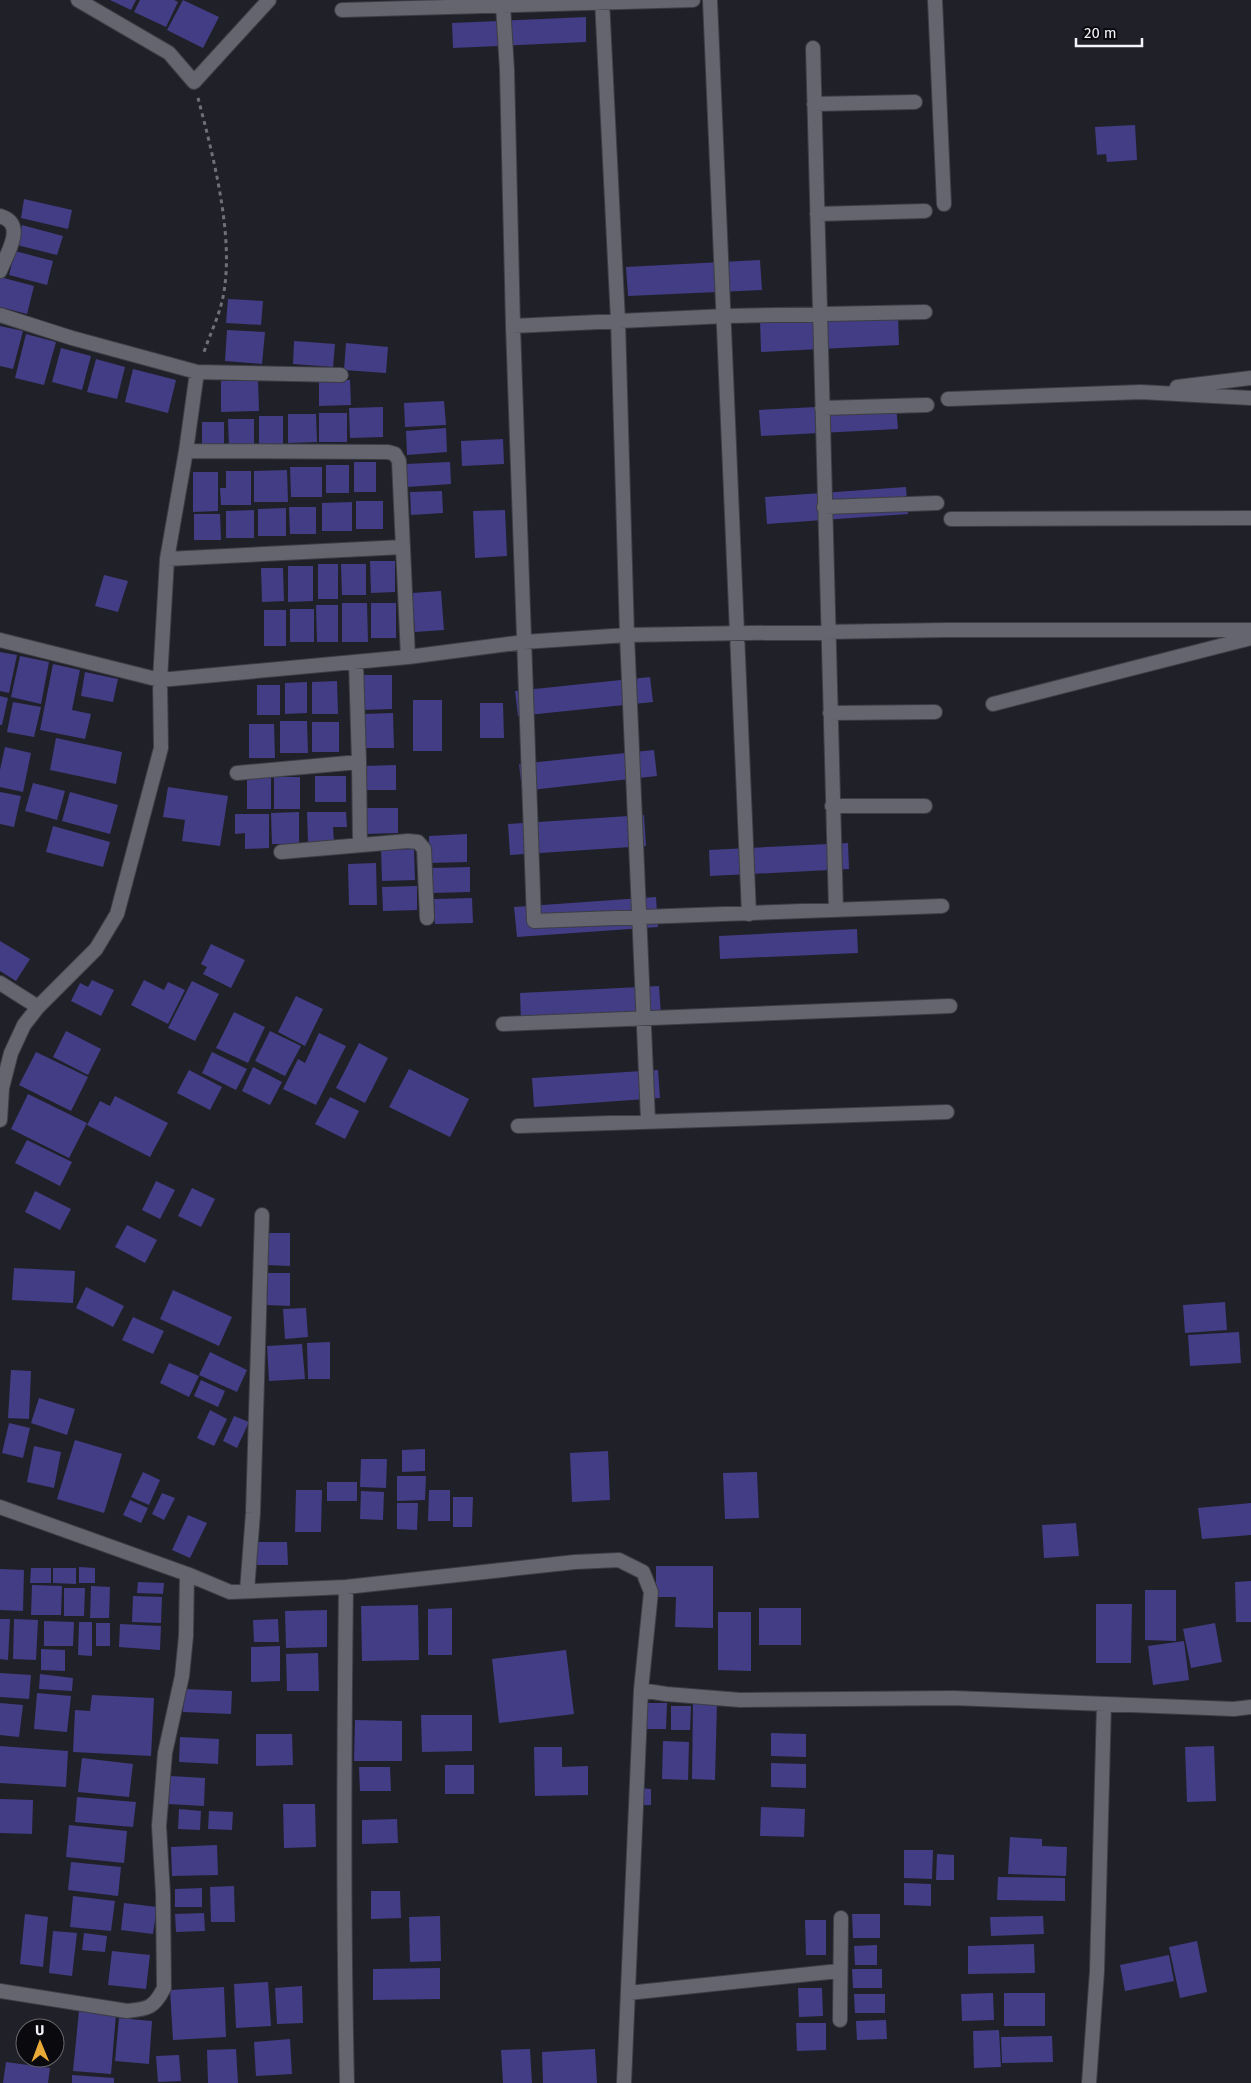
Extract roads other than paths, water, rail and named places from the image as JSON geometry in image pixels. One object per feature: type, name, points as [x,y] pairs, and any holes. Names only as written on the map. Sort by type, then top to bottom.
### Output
[{"type":"street","points":[[78,0],[169,52],[194,82],[269,0]]},
{"type":"street","points":[[342,10],[602,1],[693,0]]},
{"type":"street","points":[[710,0],[726,316],[736,634],[749,914]]},
{"type":"street","points":[[935,0],[944,204]]},
{"type":"street","points":[[602,1],[618,321],[627,635],[648,1120]]},
{"type":"street","points":[[503,5],[507,70],[513,326],[534,921],[942,906]]},
{"type":"street","points":[[812,48],[836,910]]},
{"type":"street","points":[[814,104],[915,102]]},
{"type":"street","points":[[816,214],[925,211]]},
{"type":"street","points":[[0,216],[7,218],[13,224],[15,232],[0,271]]},
{"type":"street","points":[[513,326],[726,316],[924,312]]},
{"type":"street","points":[[0,315],[72,338],[197,372],[341,375]]},
{"type":"street","points":[[0,1120],[2,1088],[11,1053],[24,1025],[38,1007],[96,949],[117,914],[161,748],[160,680],[167,559],[186,451],[197,372]]},
{"type":"street","points":[[1142,392],[1251,378]]},
{"type":"street","points":[[948,399],[1142,392],[1251,398]]},
{"type":"street","points":[[822,408],[927,404]]},
{"type":"street","points":[[186,451],[388,452],[395,454],[399,461],[408,657]]},
{"type":"street","points":[[824,507],[937,503]]},
{"type":"street","points":[[951,519],[1251,518]]},
{"type":"street","points":[[167,559],[403,547]]},
{"type":"street","points":[[0,640],[160,680],[408,657],[524,642],[627,635],[1251,630]]},
{"type":"street","points":[[994,704],[1251,638]]},
{"type":"street","points":[[356,662],[360,845]]},
{"type":"street","points":[[830,714],[935,712]]},
{"type":"street","points":[[237,773],[359,762]]},
{"type":"street","points":[[832,806],[925,806]]},
{"type":"street","points":[[281,852],[408,841],[418,842],[424,850],[428,918]]},
{"type":"street","points":[[0,983],[38,1007]]},
{"type":"street","points":[[503,1024],[950,1006]]},
{"type":"street","points":[[518,1126],[648,1120],[947,1112]]},
{"type":"street","points":[[247,1591],[253,1513],[262,1215]]},
{"type":"street","points":[[0,1507],[187,1574],[230,1592],[346,1587],[510,1568],[619,1560],[643,1572],[651,1592],[641,1690],[624,2083]]},
{"type":"street","points":[[0,1991],[127,2010],[148,2009],[158,2000],[164,1988],[163,1894],[159,1826],[165,1753],[183,1668],[186,1636],[187,1574]]},
{"type":"street","points":[[346,1587],[343,1857],[347,2083]]},
{"type":"street","points":[[641,1690],[740,1700],[953,1698],[1234,1709],[1251,1708]]},
{"type":"street","points":[[1089,2083],[1097,1971],[1104,1704]]},
{"type":"street","points":[[840,2020],[841,1918]]},
{"type":"street","points":[[628,1993],[839,1972]]}]
